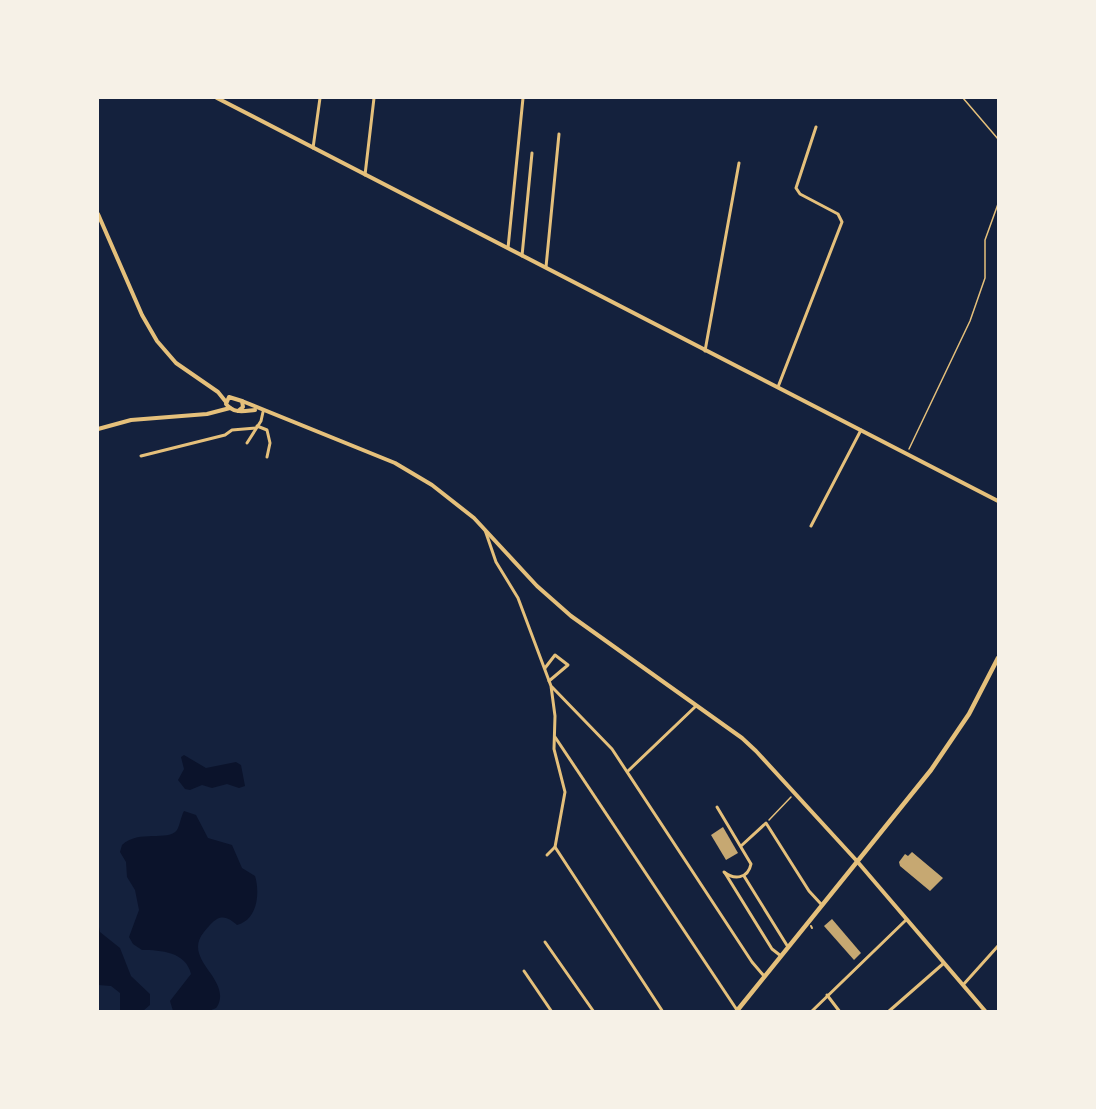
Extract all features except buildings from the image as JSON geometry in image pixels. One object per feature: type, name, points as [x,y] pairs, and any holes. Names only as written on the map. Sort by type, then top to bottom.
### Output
[{"type":"main road","points":[[217,98],[508,250],[999,501]]},
{"type":"main road","points":[[98,214],[144,319],[160,346],[180,367],[223,396],[242,401],[256,410],[402,467],[440,491],[485,529],[551,600],[742,738],[795,792],[856,860],[986,1011]]},
{"type":"main road","points":[[223,396],[230,408]]},
{"type":"main road","points":[[226,402],[230,397]]},
{"type":"main road","points":[[238,411],[243,407],[242,401]]},
{"type":"main road","points":[[98,429],[136,419],[207,414],[230,408],[238,411],[256,410]]},
{"type":"main road","points":[[736,1011],[945,751],[969,714],[999,658]]},
{"type":"street","points":[[313,148],[320,98]]},
{"type":"street","points":[[365,175],[374,98]]},
{"type":"street","points":[[508,250],[523,98]]},
{"type":"street","points":[[778,387],[842,220],[838,214],[800,194],[796,188],[816,127]]},
{"type":"street","points":[[546,269],[559,134]]},
{"type":"street","points":[[522,257],[525,248],[532,153]]},
{"type":"street","points":[[705,351],[740,163]]},
{"type":"street","points":[[247,443],[263,412]]},
{"type":"street","points":[[141,456],[225,435],[232,430],[256,427],[267,430],[270,434],[267,457]]},
{"type":"street","points":[[811,526],[861,430]]},
{"type":"street","points":[[485,529],[495,559],[516,593],[551,686],[555,752],[565,795],[556,847],[547,855]]},
{"type":"street","points":[[545,668],[555,655],[568,665],[549,681]]},
{"type":"street","points":[[551,686],[612,749],[752,962],[764,976]]},
{"type":"street","points":[[628,771],[697,705]]},
{"type":"street","points":[[555,736],[736,1011]]},
{"type":"street","points":[[717,807],[751,864],[744,876],[735,878],[724,872],[772,950],[781,956]]},
{"type":"street","points":[[741,846],[766,823],[809,891],[821,904]]},
{"type":"street","points":[[556,847],[663,1011]]},
{"type":"street","points":[[744,876],[788,946]]},
{"type":"street","points":[[810,1011],[906,920]]},
{"type":"street","points":[[545,942],[594,1011]]},
{"type":"street","points":[[963,985],[999,946]]},
{"type":"street","points":[[888,1011],[894,1010],[944,963]]},
{"type":"street","points":[[524,971],[552,1011]]},
{"type":"street","points":[[826,995],[840,1011]]},
{"type":"path","points":[[963,98],[999,140]]},
{"type":"path","points":[[907,453],[970,321],[984,280],[986,240],[999,204]]},
{"type":"path","points":[[766,823],[795,792]]},
{"type":"water","points":[[184,755],[206,768],[236,762],[241,765],[245,786],[239,788],[227,784],[212,788],[202,785],[190,790],[185,789],[178,780],[184,769],[181,757]]},
{"type":"water","points":[[184,811],[196,815],[208,838],[232,845],[242,868],[255,876],[257,882],[256,905],[244,922],[237,925],[230,920],[220,918],[204,932],[199,942],[199,952],[202,961],[214,978],[220,997],[214,1009],[190,1012],[173,1011],[170,1001],[191,974],[184,961],[165,952],[142,950],[133,944],[129,937],[139,910],[135,890],[127,877],[126,862],[120,852],[122,845],[129,840],[173,833],[178,828]]},
{"type":"water","points":[[98,922],[100,932],[120,948],[131,976],[150,994],[150,1005],[143,1011],[120,1011],[120,993],[111,986],[98,985]]}]
